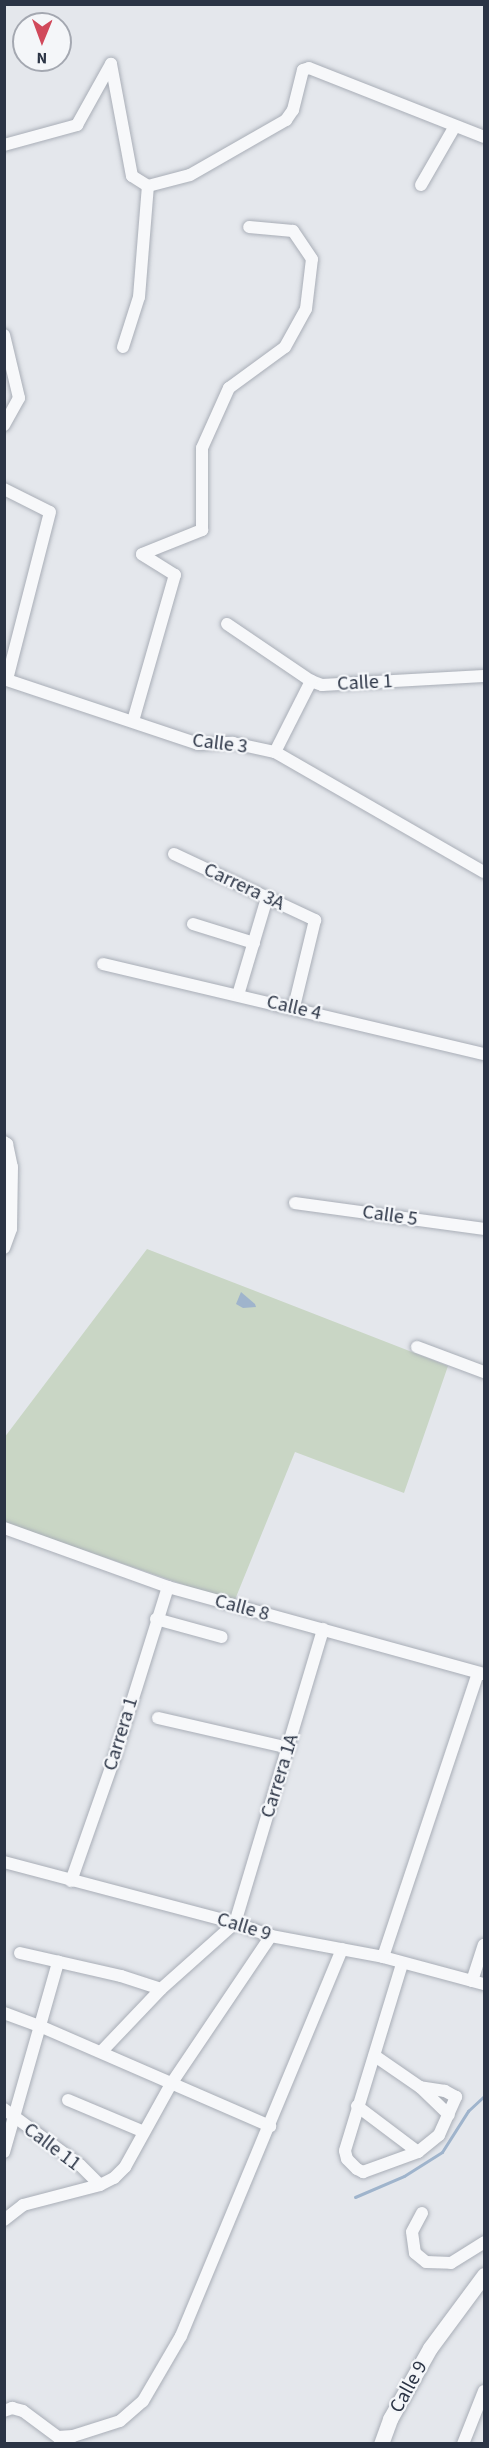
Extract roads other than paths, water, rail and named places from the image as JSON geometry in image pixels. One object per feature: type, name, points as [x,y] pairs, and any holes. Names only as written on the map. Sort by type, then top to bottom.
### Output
[{"type":"street","points":[[4,145],[77,125],[111,64],[132,176],[148,186],[190,176],[286,120],[293,110],[303,70],[309,68],[484,138]]},
{"type":"street","points":[[421,185],[455,126]]},
{"type":"street","points":[[123,347],[139,297],[148,186]]},
{"type":"street","points":[[133,722],[175,575],[142,554],[202,530],[204,526],[201,496],[202,448],[229,388],[285,347],[306,309],[312,259],[293,231],[249,227]]},
{"type":"street","points":[[4,335],[19,398],[4,425]]},
{"type":"street","points":[[4,489],[50,512],[6,679]]},
{"type":"street","name":"Calle 1","points":[[227,624],[311,681],[322,685],[484,676]]},
{"type":"street","name":"Calle 3","points":[[6,679],[198,744],[232,743],[275,752],[484,872]]},
{"type":"street","points":[[275,752],[311,681]]},
{"type":"street","name":"Carrera 3A","points":[[174,854],[315,920],[294,1007]]},
{"type":"street","points":[[238,995],[267,898]]},
{"type":"street","points":[[193,924],[254,943]]},
{"type":"street","name":"Calle 4","points":[[104,964],[294,1007],[484,1054]]},
{"type":"street","points":[[4,1142],[8,1144],[12,1167],[10,1230],[4,1248]]},
{"type":"street","name":"Calle 5","points":[[295,1203],[484,1229]]},
{"type":"street","points":[[417,1347],[484,1372]]},
{"type":"street","name":"Calle 8","points":[[4,1528],[168,1587],[482,1673]]},
{"type":"street","name":"Carrera 1","points":[[71,1881],[115,1756],[156,1619],[168,1587]]},
{"type":"street","points":[[156,1619],[222,1637]]},
{"type":"street","name":"Carrera 1A","points":[[235,1923],[323,1629]]},
{"type":"street","points":[[383,1957],[482,1673]]},
{"type":"street","points":[[158,1718],[289,1748]]},
{"type":"street","name":"Calle 9","points":[[4,1863],[235,1923],[271,1936],[383,1957],[478,1983]]},
{"type":"street","points":[[101,2052],[161,1989],[235,1923]]},
{"type":"street","points":[[4,2220],[23,2205],[100,2185],[114,2178],[125,2167],[171,2084],[271,1936]]},
{"type":"street","points":[[478,1983],[484,1945]]},
{"type":"street","points":[[4,2411],[12,2408],[22,2411],[58,2437],[73,2436],[120,2421],[143,2401],[181,2336],[342,1949]]},
{"type":"street","points":[[20,1953],[121,1976],[161,1989]]},
{"type":"street","points":[[4,2152],[9,2113],[42,2027],[58,1962]]},
{"type":"street","points":[[402,1964],[345,2151],[347,2158],[357,2169],[363,2172],[418,2152],[439,2135],[456,2097],[454,2094],[420,2087]]},
{"type":"street","points":[[4,2013],[101,2052],[270,2126]]},
{"type":"street","points":[[375,2056],[420,2087],[449,2115]]},
{"type":"street","points":[[68,2100],[144,2132]]},
{"type":"street","points":[[357,2106],[418,2152]]},
{"type":"street","name":"Calle 11","points":[[9,2113],[80,2165],[100,2185]]},
{"type":"street","points":[[422,2213],[411,2232],[415,2253],[426,2262],[451,2263],[484,2242]]},
{"type":"street","name":"Calle 9","points":[[381,2444],[390,2419],[430,2348],[484,2275]]},
{"type":"street","points":[[463,2444],[484,2391]]},
{"type":"water","points":[[241,1292],[256,1307],[243,1308],[236,1304]]},
{"type":"waterway","points":[[355,2197],[404,2176],[442,2152],[468,2111],[484,2096]]}]
